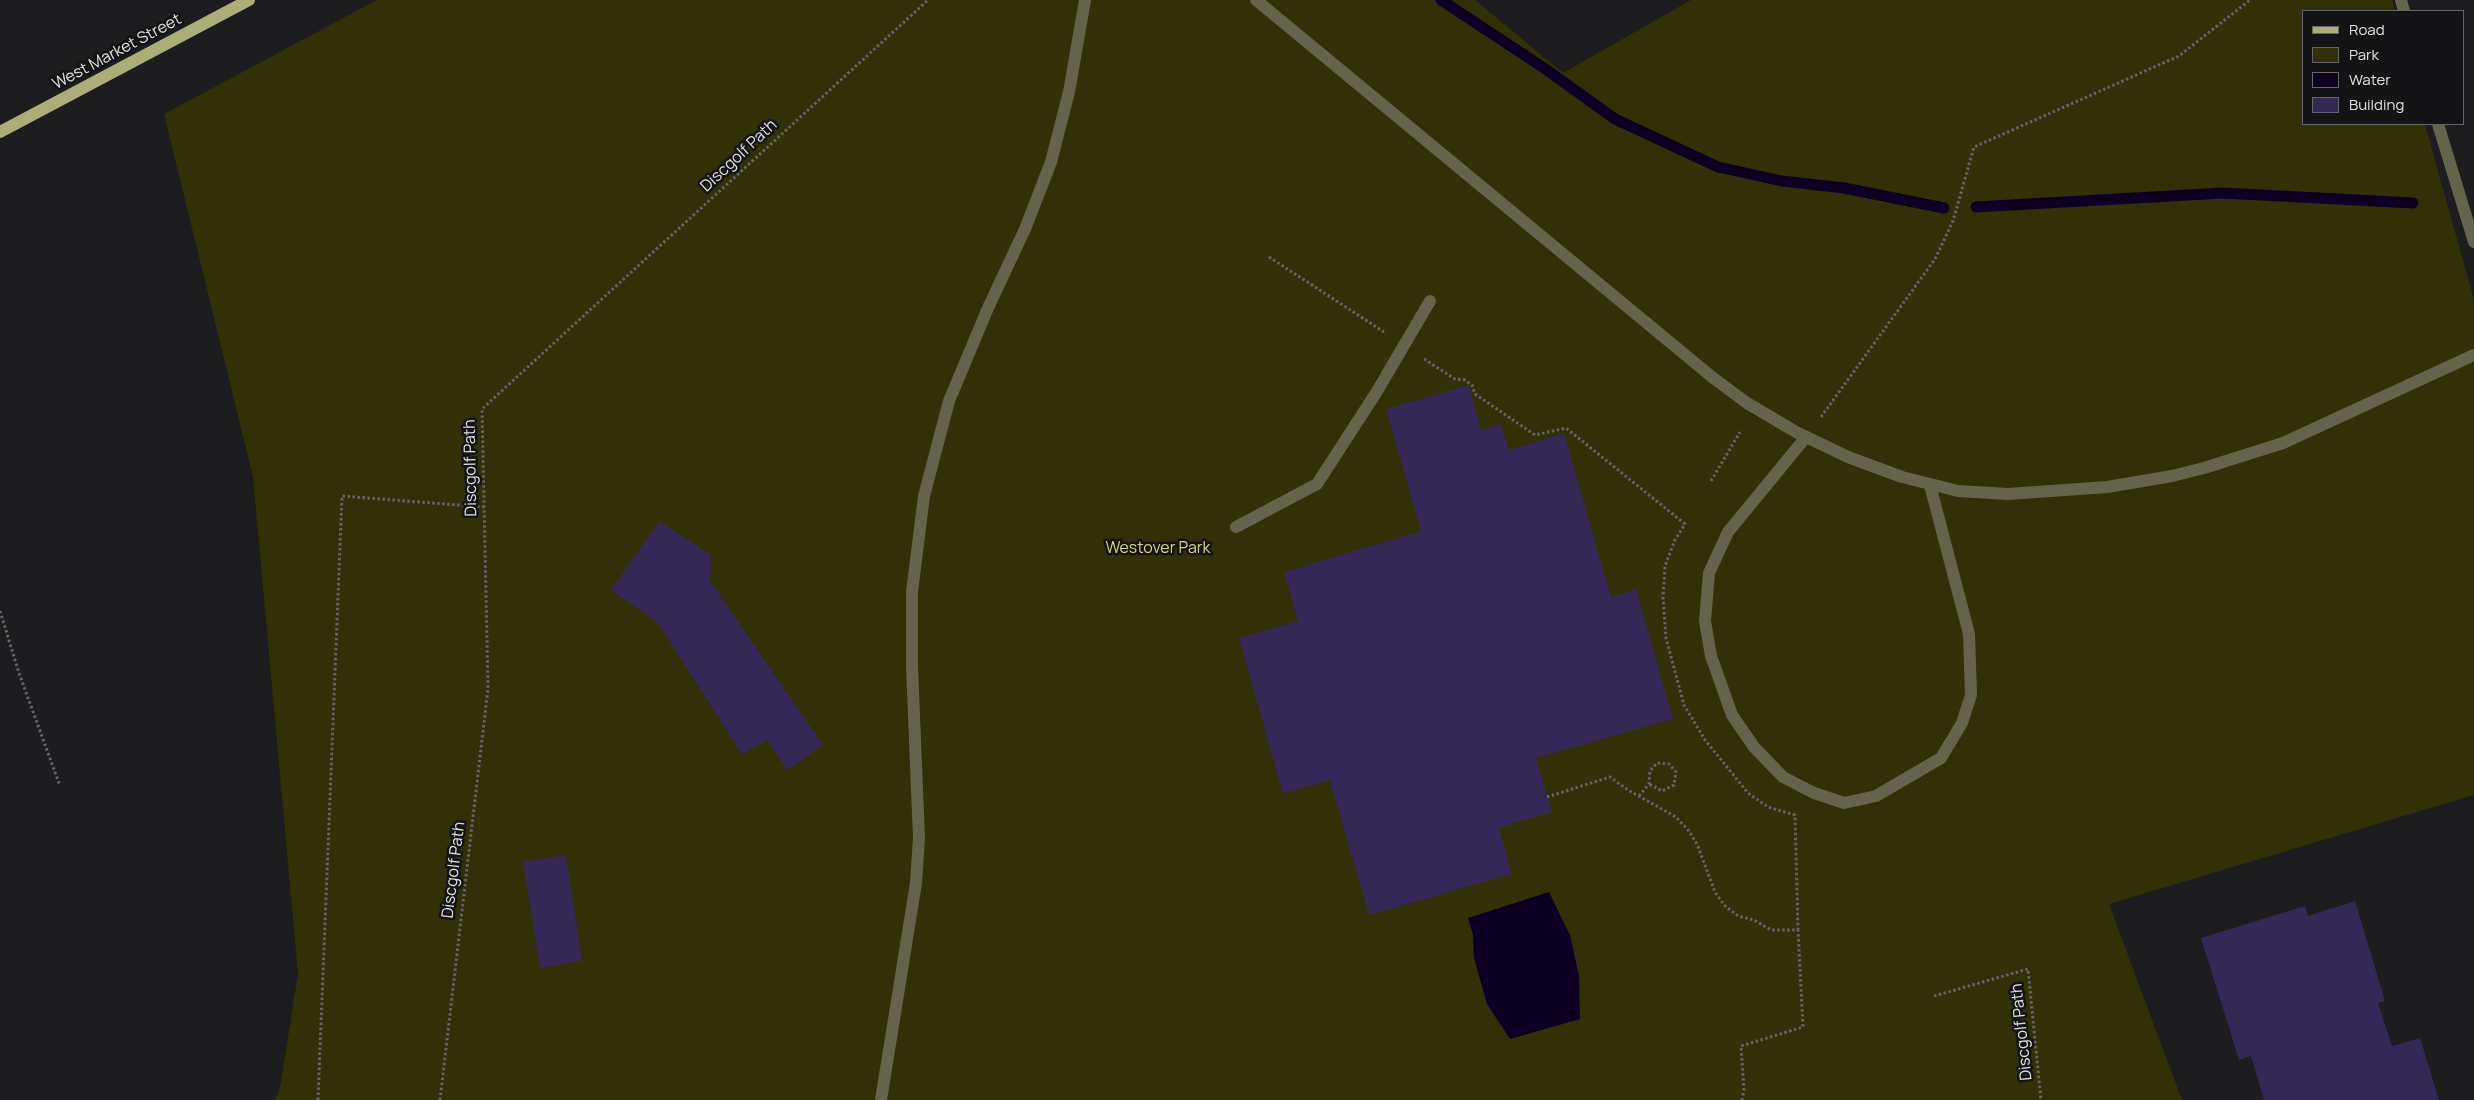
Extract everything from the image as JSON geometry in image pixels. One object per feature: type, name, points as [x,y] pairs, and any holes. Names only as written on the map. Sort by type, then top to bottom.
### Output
[{"type":"main road","name":"West Market Street","points":[[0,132],[249,0]]},
{"type":"street","points":[[882,1100],[916,883],[919,838],[912,667],[912,592],[924,496],[949,401],[985,316],[1025,230],[1052,162],[1068,92],[1085,0]]},
{"type":"street","points":[[1256,0],[1700,368],[1747,402],[1806,437],[1875,468],[1930,485],[1958,492],[2041,493],[2106,488],[2180,474],[2251,454],[2298,437],[2474,355]]},
{"type":"street","points":[[2438,125],[2474,242]]},
{"type":"street","points":[[1236,527],[1317,484],[1430,302]]},
{"type":"street","points":[[1806,437],[1728,532],[1710,573],[1705,621],[1711,656],[1732,715],[1754,747],[1783,777],[1814,793],[1844,803],[1876,796],[1941,758],[1962,723],[1971,695],[1969,634],[1930,485]]},
{"type":"path","name":"Discgolf Path","points":[[440,1100],[488,688],[482,409],[928,0]]},
{"type":"path","points":[[1806,437],[1935,259],[1953,221],[1974,147],[2179,56],[2250,0]]},
{"type":"path","points":[[1269,257],[1455,379],[1465,380],[1472,385],[1475,394],[1534,435],[1566,428],[1685,524],[1675,540],[1666,566],[1663,596],[1666,638],[1684,705],[1705,740],[1748,793],[1768,807],[1795,815],[1803,1027],[1741,1046],[1744,1090],[1742,1100]]},
{"type":"path","points":[[1711,481],[1740,432]]},
{"type":"path","points":[[318,1100],[342,496],[484,507]]},
{"type":"path","points":[[0,611],[37,724],[60,786]]},
{"type":"path","points":[[1639,796],[1649,784],[1650,771],[1657,762],[1669,764],[1676,772],[1674,785],[1662,790],[1649,784]]},
{"type":"path","points":[[1547,797],[1610,777],[1676,817],[1689,831],[1697,844],[1715,892],[1724,905],[1738,916],[1754,920],[1771,930],[1798,930]]},
{"type":"path","name":"Discgolf Path","points":[[1934,996],[2028,969],[2041,1100]]},
{"type":"green space","name":"Westover Park","points":[[377,0],[1475,0],[1563,73],[1691,0],[2392,0],[2395,10],[2302,10],[2302,125],[2425,125],[2474,300],[2474,795],[2109,904],[2182,1100],[275,1100],[280,1088],[298,974],[253,477],[164,114]]},
{"type":"water","points":[[1549,892],[1570,935],[1579,976],[1580,1019],[1510,1039],[1487,1004],[1474,958],[1473,935],[1468,918]]},
{"type":"building","points":[[1469,385],[1481,430],[1501,424],[1509,450],[1564,433],[1611,597],[1636,589],[1673,719],[1536,758],[1552,812],[1499,828],[1512,874],[1369,915],[1330,780],[1283,794],[1239,638],[1298,621],[1284,572],[1421,531],[1386,409]]},
{"type":"building","points":[[659,521],[711,555],[710,581],[823,745],[787,770],[768,740],[742,754],[658,623],[611,590]]},
{"type":"building","points":[[566,855],[582,961],[540,968],[523,862]]},
{"type":"building","points":[[2355,901],[2385,1001],[2378,1003],[2392,1046],[2420,1038],[2439,1100],[2264,1100],[2251,1056],[2239,1060],[2201,938],[2305,906],[2308,916]]},
{"type":"waterway","points":[[1441,0],[1544,68],[1615,119],[1718,167],[1782,181],[1844,188],[1944,208]]},
{"type":"waterway","points":[[1976,207],[2223,193],[2413,203]]}]
